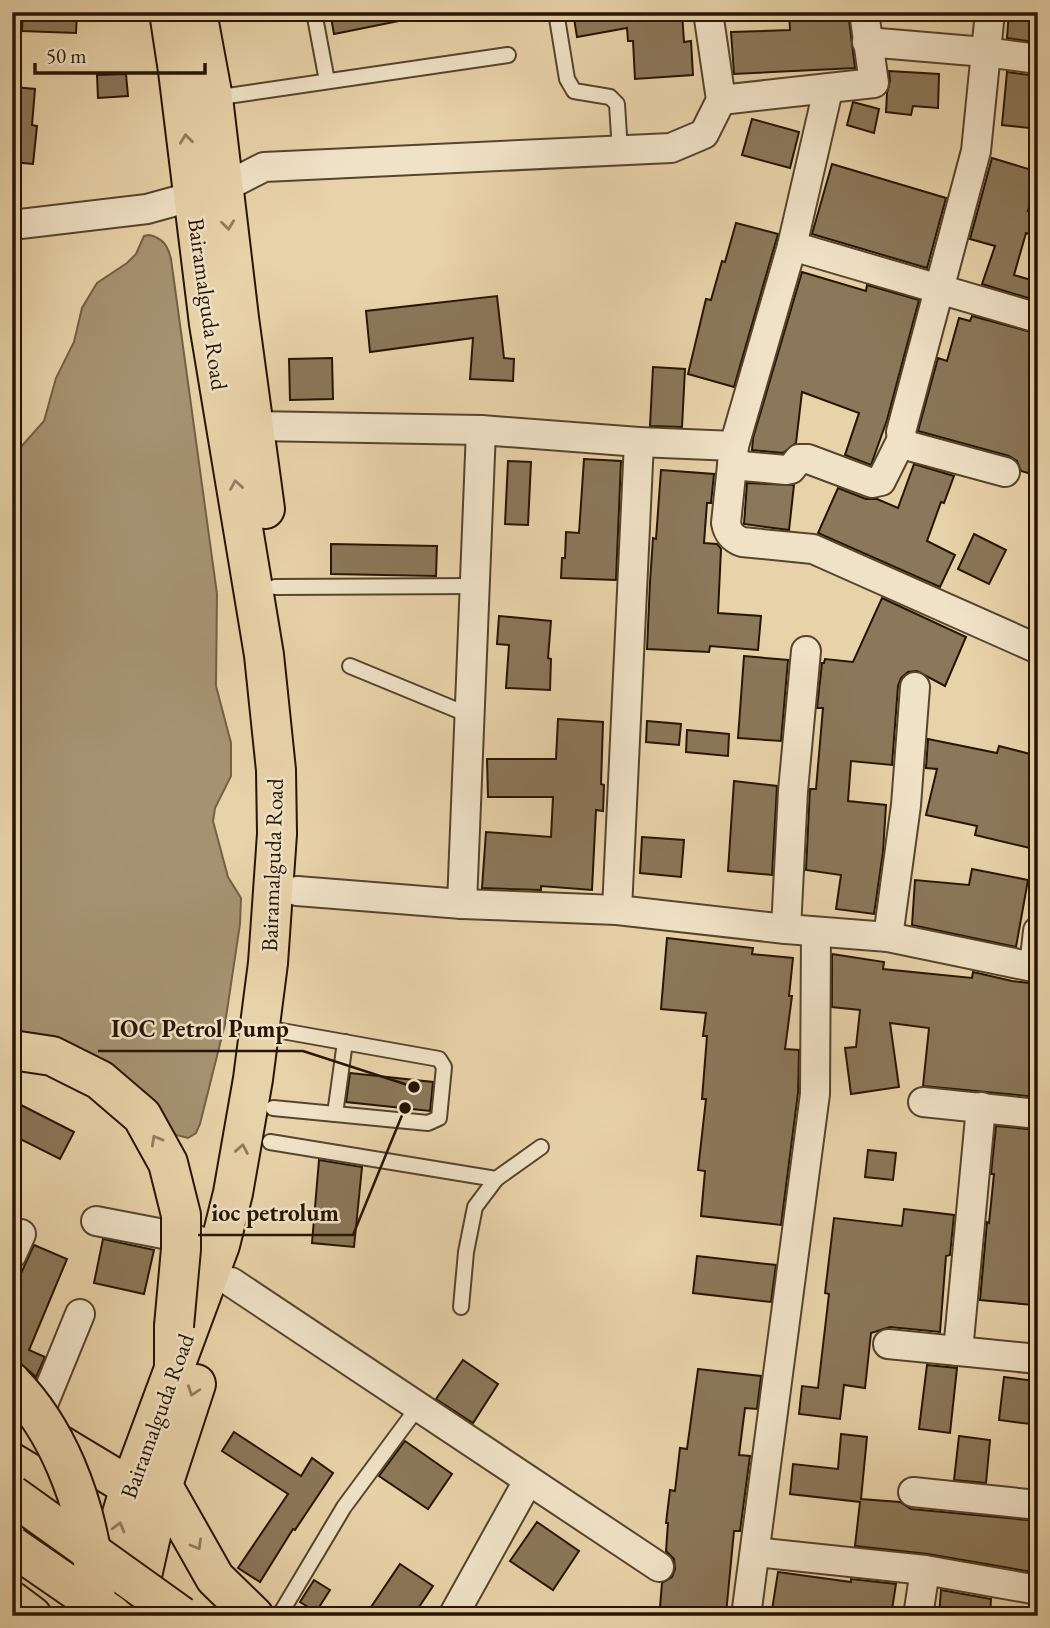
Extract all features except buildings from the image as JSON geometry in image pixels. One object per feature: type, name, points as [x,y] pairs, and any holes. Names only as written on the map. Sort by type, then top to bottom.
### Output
[{"type":"main road","name":"Bairamalguda Road","points":[[87,1607],[147,1486],[180,1430],[244,1251],[271,1125],[273,1040],[268,963],[278,834],[276,770],[208,193],[178,71],[169,12]]},
{"type":"main road","name":"Bairamalguda Road","points":[[197,12],[213,98],[208,193]]},
{"type":"main road","name":"Bairamalguda Road","points":[[132,1616],[147,1486],[174,1367],[220,1245],[242,1148],[273,1040],[297,891],[287,705],[255,426],[224,321]]},
{"type":"main road","points":[[12,1050],[52,1056],[100,1080],[142,1116],[168,1163],[181,1216],[174,1367]]},
{"type":"main road","points":[[12,1383],[29,1400],[60,1453],[80,1504],[94,1564],[87,1607]]},
{"type":"main road","points":[[23,1422],[147,1486],[215,1578],[254,1616]]},
{"type":"main road","points":[[12,1496],[181,1616]]},
{"type":"main road","points":[[12,1546],[87,1607]]},
{"type":"main road","points":[[12,1568],[87,1607],[114,1616]]},
{"type":"main road","points":[[12,1601],[32,1616]]},
{"type":"street","points":[[12,225],[147,209],[208,193],[264,167],[671,148],[704,134],[721,100],[708,12]]},
{"type":"street","points":[[721,100],[874,83],[864,12]]},
{"type":"street","points":[[255,426],[481,430],[639,442],[733,455],[786,470],[799,459],[808,459],[872,483],[881,481],[902,439],[901,432],[976,151],[990,12]]},
{"type":"street","points":[[867,42],[985,51],[1038,59]]},
{"type":"street","points":[[828,90],[792,246],[733,455],[726,523],[728,531],[733,538],[742,542],[813,549],[1038,649]]},
{"type":"street","points":[[792,246],[941,287],[1038,318]]},
{"type":"street","points":[[462,904],[481,430]]},
{"type":"street","points":[[902,439],[909,446],[1005,472]]},
{"type":"street","points":[[617,910],[639,442]]},
{"type":"street","points":[[786,929],[793,791],[806,651]]},
{"type":"street","points":[[888,937],[906,805],[915,687]]},
{"type":"street","points":[[297,891],[462,904],[617,910],[816,932],[888,937],[1036,967],[1038,930]]},
{"type":"street","points":[[746,1616],[815,1094],[816,932]]},
{"type":"street","points":[[923,1102],[1038,1114]]},
{"type":"street","points":[[958,1351],[981,1107]]},
{"type":"street","points":[[96,1221],[220,1245]]},
{"type":"street","points":[[231,1282],[659,1567]]},
{"type":"street","points":[[23,1422],[80,1314]]},
{"type":"street","points":[[888,1344],[1038,1359]]},
{"type":"street","points":[[453,1616],[528,1481]]},
{"type":"street","points":[[912,1492],[1038,1505]]},
{"type":"street","points":[[755,1552],[925,1570],[1038,1590]]},
{"type":"street","points":[[918,1616],[925,1570]]},
{"type":"lane","points":[[314,12],[327,81]]},
{"type":"lane","points":[[556,12],[567,79],[574,91],[610,97],[617,104],[620,150]]},
{"type":"lane","points":[[213,98],[508,55]]},
{"type":"lane","points":[[275,587],[475,586]]},
{"type":"lane","points":[[351,666],[469,715]]},
{"type":"lane","points":[[271,1125],[335,1114],[428,1123],[439,1118],[444,1067],[439,1059],[345,1042],[273,1040]]},
{"type":"lane","points":[[335,1114],[345,1042]]},
{"type":"lane","points":[[271,1125],[496,1179]]},
{"type":"lane","points":[[461,1307],[466,1252],[475,1207],[496,1179],[541,1147]]},
{"type":"lane","points":[[279,1616],[344,1507],[418,1407]]},
{"type":"shaded area","points":[[149,235],[164,243],[171,259],[217,594],[216,686],[231,743],[231,776],[215,808],[213,821],[228,877],[241,898],[240,924],[225,1024],[200,1124],[196,1133],[188,1138],[169,1133],[12,1044],[12,457],[44,421],[56,378],[74,342],[82,308],[97,283],[127,263],[136,254],[144,236]]},
{"type":"place","name":"IOC Petrol Pump","points":[[414,1087]]},
{"type":"place","name":"ioc petrolum","points":[[405,1108]]}]
